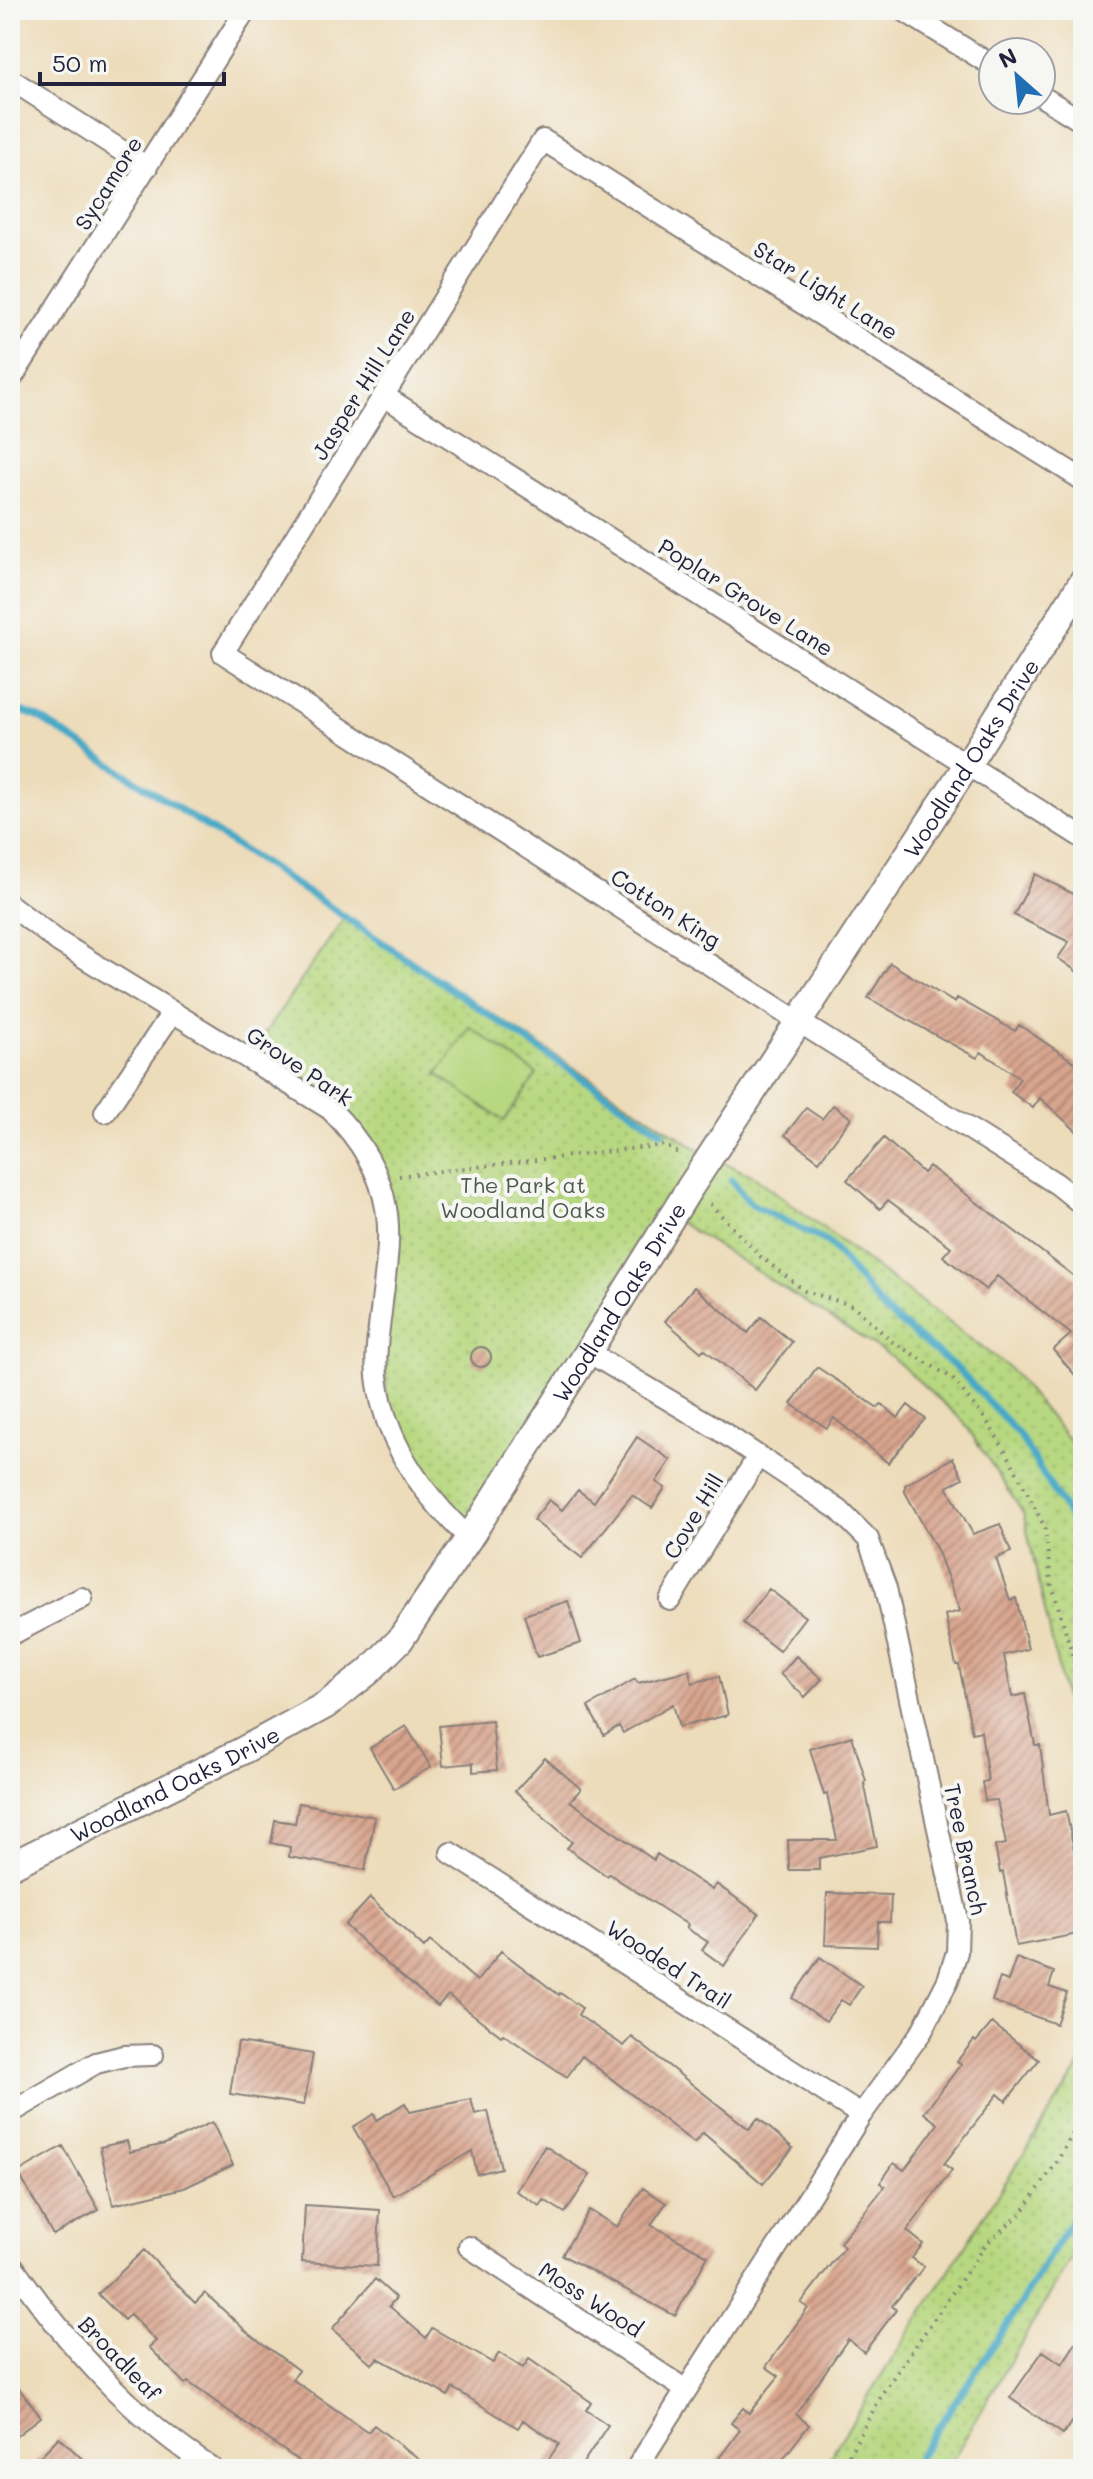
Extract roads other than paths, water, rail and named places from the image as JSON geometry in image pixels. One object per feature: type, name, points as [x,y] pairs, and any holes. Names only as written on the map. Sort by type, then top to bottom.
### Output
[{"type":"street","name":"Sycamore","points":[[10,381],[246,10]]},
{"type":"street","points":[[903,10],[977,56]]},
{"type":"street","points":[[10,79],[147,167]]},
{"type":"street","points":[[1057,106],[1083,122]]},
{"type":"street","name":"Jasper Hill Lane","points":[[223,653],[543,140]]},
{"type":"street","name":"Star Light Lane","points":[[543,140],[1083,480]]},
{"type":"street","name":"Poplar Grove Lane","points":[[384,396],[1083,838]]},
{"type":"street","name":"Woodland Oaks Drive","points":[[10,1866],[240,1752],[326,1705],[368,1672],[400,1640],[469,1538],[689,1189],[967,765],[1083,581]]},
{"type":"street","name":"Cotton King","points":[[223,653],[1057,1184],[1083,1205]]},
{"type":"street","name":"Grove Park","points":[[10,905],[59,942],[330,1109],[353,1133],[373,1167],[386,1208],[387,1254],[376,1356],[386,1423],[410,1471],[443,1514],[469,1538]]},
{"type":"street","points":[[105,1112],[172,1013]]},
{"type":"street","name":"Tree Branch","points":[[588,1352],[716,1428],[839,1510],[868,1539],[886,1588],[958,1921],[957,1952],[948,1980],[922,2031],[861,2115],[636,2469]]},
{"type":"street","name":"Cove Hill","points":[[670,1600],[757,1458]]},
{"type":"street","points":[[10,1635],[82,1598]]},
{"type":"street","name":"Wooded Trail","points":[[451,1853],[861,2115]]},
{"type":"street","points":[[10,2113],[96,2063],[124,2056],[153,2055]]},
{"type":"street","name":"Moss Wood","points":[[469,2247],[686,2390]]},
{"type":"street","name":"Broadleaf","points":[[10,2262],[69,2342],[113,2389],[153,2427],[213,2469]]},
{"type":"waterway","points":[[10,707],[38,717],[336,911],[662,1132]]},
{"type":"waterway","points":[[731,1180],[751,1204],[828,1242],[884,1310],[959,1370],[1019,1435],[1083,1539]]},
{"type":"waterway","points":[[910,2469],[1013,2316],[1083,2201]]},
{"type":"park label","name":"The Park at Woodland Oaks","points":[[523,1196]]}]
